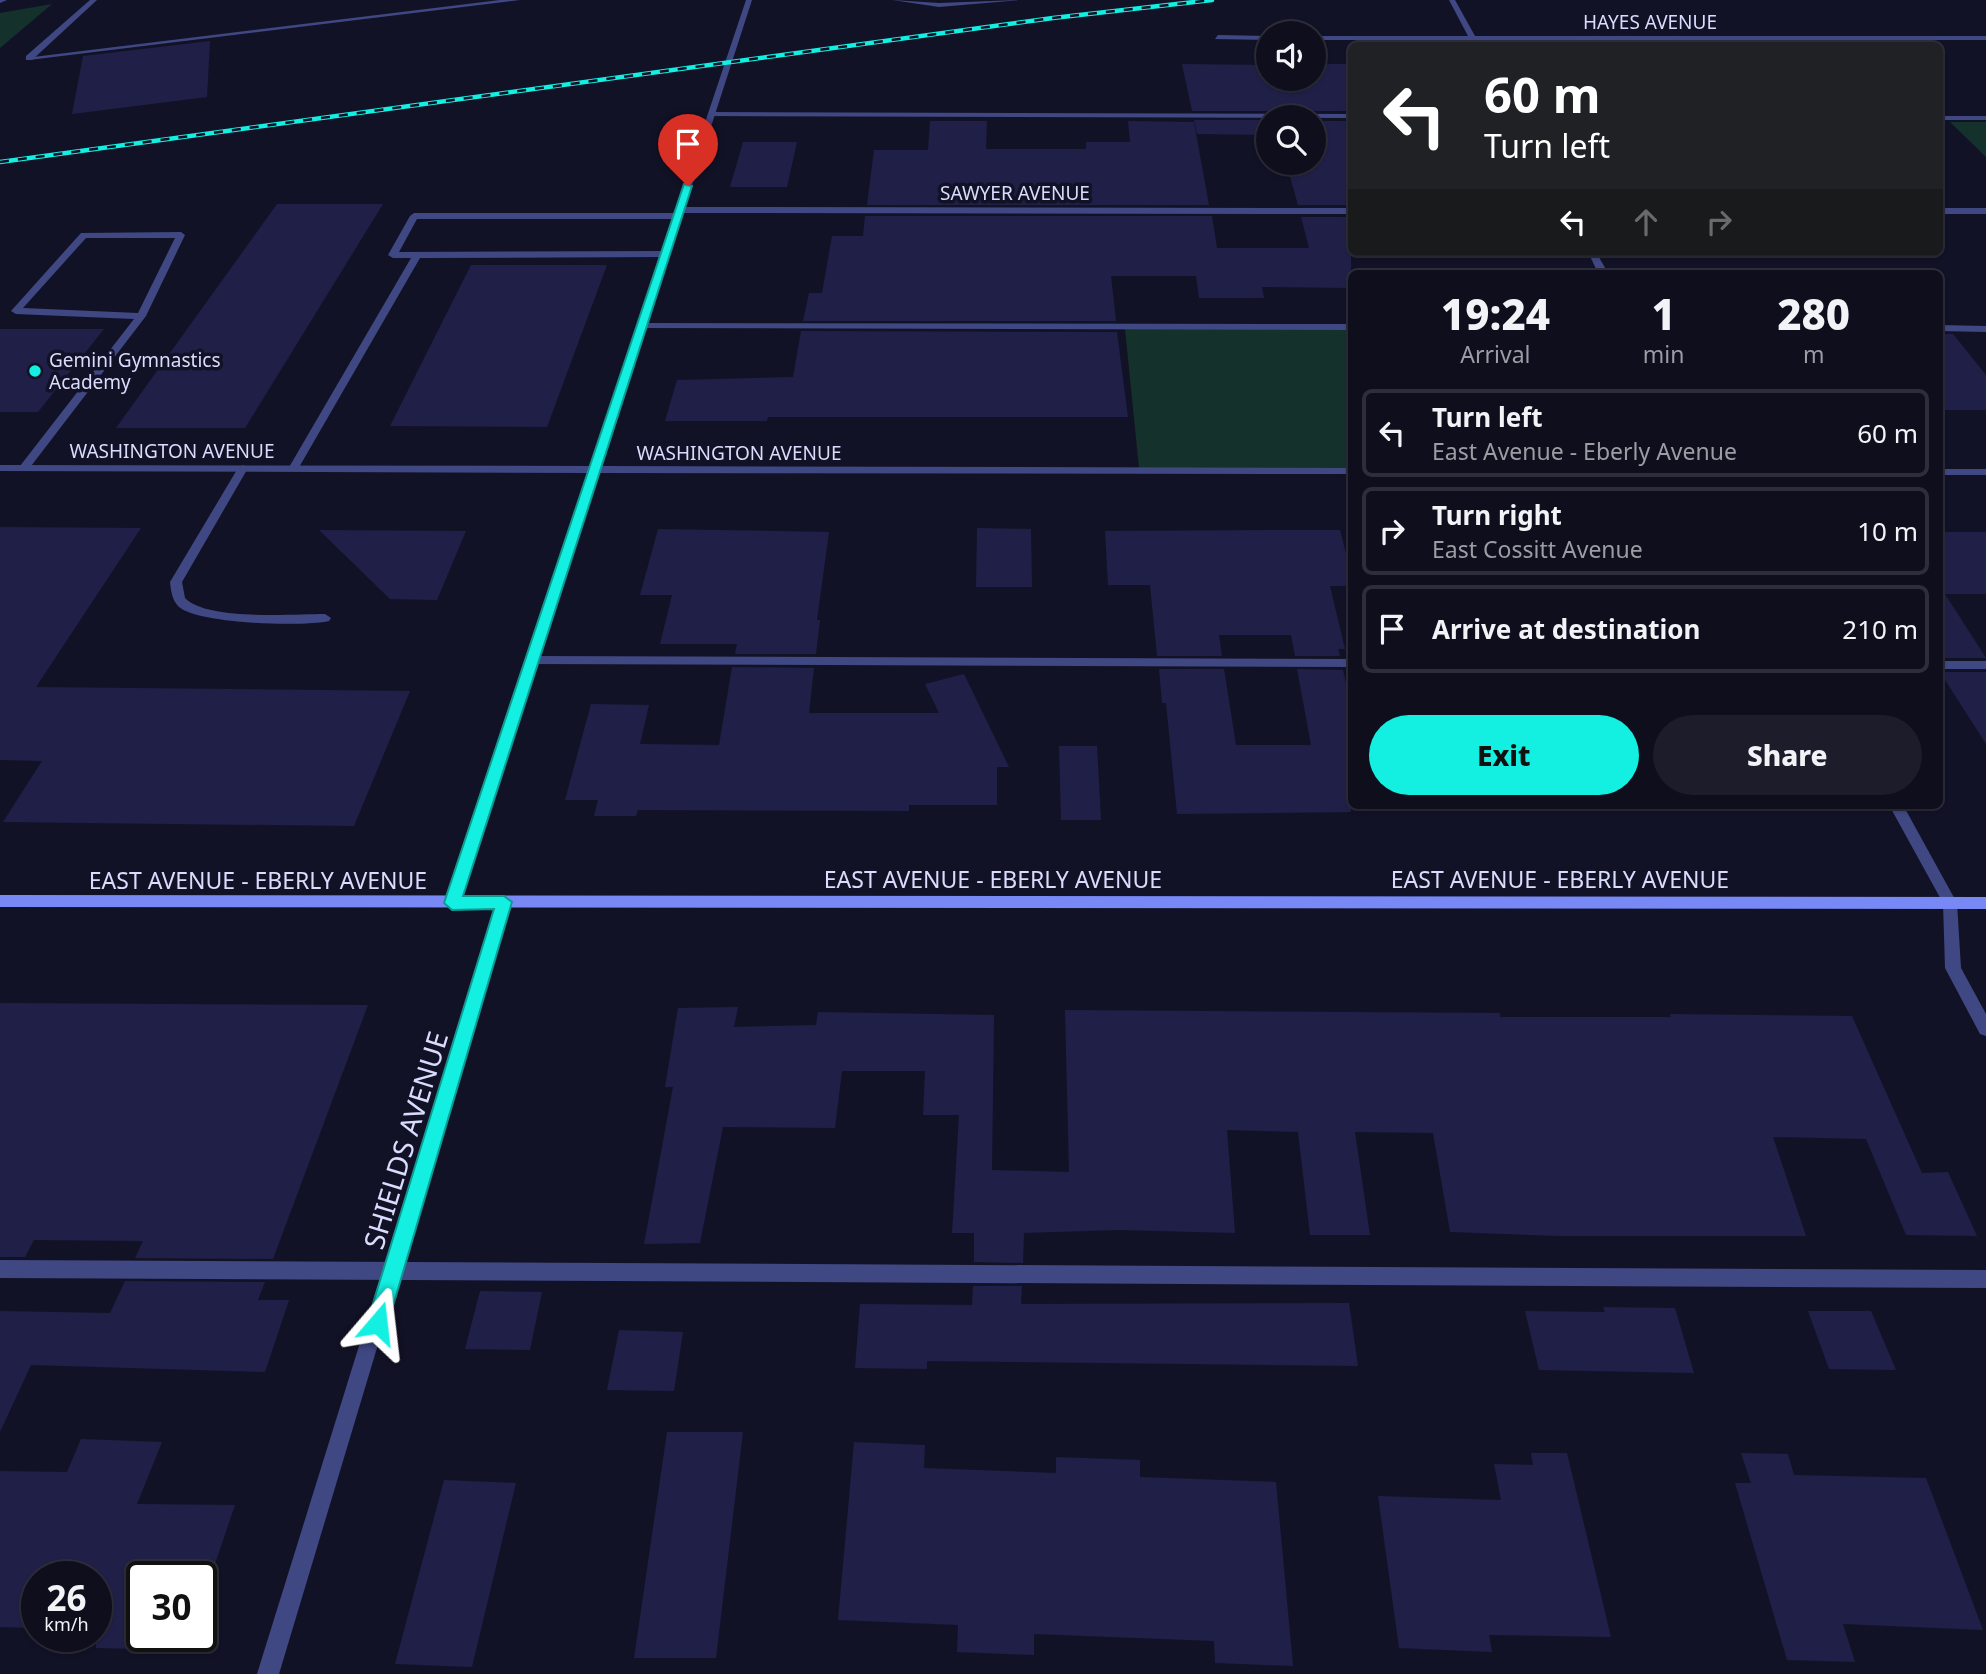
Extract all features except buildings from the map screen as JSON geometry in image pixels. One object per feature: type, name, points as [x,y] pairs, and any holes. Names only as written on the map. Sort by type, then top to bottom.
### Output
[{"type":"main road","name":"EAST AVENUE - EBERLY AVENUE","points":[[0,901],[1986,903]]},
{"type":"street","points":[[94,0],[29,58],[517,0]]},
{"type":"street","points":[[452,903],[749,0]]},
{"type":"street","points":[[895,0],[939,5],[1017,0]]},
{"type":"street","points":[[1452,0],[1475,42]]},
{"type":"street","points":[[1218,37],[1256,38]]},
{"type":"street","name":"HAYES AVENUE","points":[[1326,38],[1475,42],[1986,38]]},
{"type":"street","points":[[712,114],[1348,116]]},
{"type":"street","points":[[1943,118],[1986,118]]},
{"type":"street","name":"SAWYER AVENUE","points":[[417,255],[393,255],[414,216],[1348,211]]},
{"type":"street","points":[[1943,211],[1986,211]]},
{"type":"street","points":[[24,468],[141,316],[181,235],[84,235],[16,311],[141,316]]},
{"type":"street","points":[[293,469],[417,255],[665,254]]},
{"type":"street","points":[[642,326],[1348,327]]},
{"type":"street","points":[[1943,328],[1986,329]]},
{"type":"street","name":"WASHINGTON AVENUE","points":[[0,468],[1348,471]]},
{"type":"street","points":[[243,468],[176,582],[178,598],[187,607],[228,617],[325,618]]},
{"type":"street","points":[[1943,472],[1986,472]]},
{"type":"street","points":[[532,660],[1348,663]]},
{"type":"street","points":[[1943,665],[1986,665]]},
{"type":"street","points":[[1898,809],[1950,902],[1953,968],[1986,1028]]},
{"type":"street","name":"SHIELDS AVENUE","points":[[268,1674],[393,1273],[504,902]]},
{"type":"street","points":[[0,1269],[1986,1279]]},
{"type":"green space","points":[[52,4],[0,48],[0,13]]},
{"type":"green space","points":[[1950,122],[1986,122],[1986,157]]},
{"type":"green space","points":[[1125,329],[1348,329],[1348,468],[1139,468]]},
{"type":"railway","points":[[0,162],[1053,18],[1212,0]]},
{"type":"place","name":"Gemini Gymnastics Academy","points":[[35,371]]},
{"type":"route","points":[[378,1323],[484,978],[504,902],[452,903],[688,186]]}]
